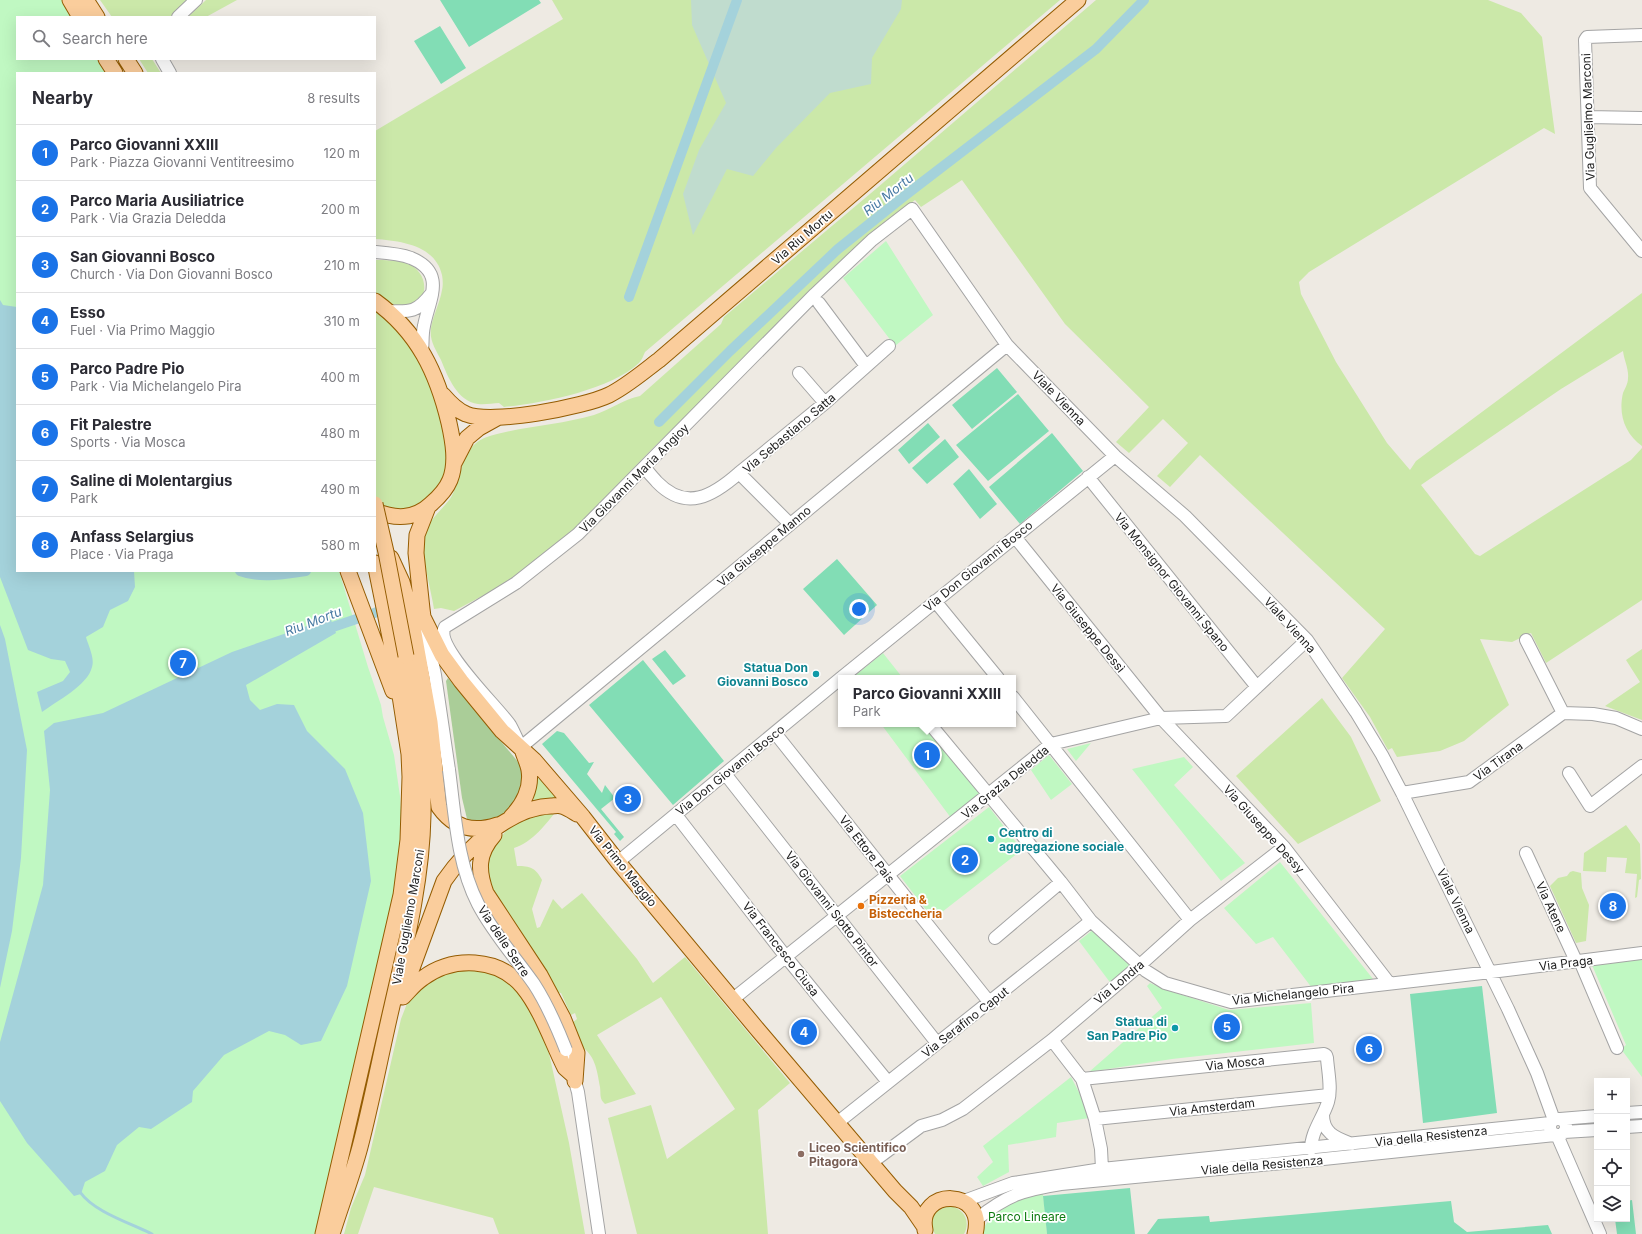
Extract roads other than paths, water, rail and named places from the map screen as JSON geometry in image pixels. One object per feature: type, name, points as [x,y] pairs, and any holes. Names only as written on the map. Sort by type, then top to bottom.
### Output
[{"type":"main road","points":[[70,0],[79,16]]},
{"type":"main road","points":[[86,0],[96,16]]},
{"type":"main road","name":"Via Riu Mortu","points":[[442,395],[453,406],[466,414],[497,418],[564,409],[608,395],[626,385],[665,355],[1078,0]]},
{"type":"main road","points":[[107,60],[114,72]]},
{"type":"main road","points":[[126,60],[132,72]]},
{"type":"main road","points":[[126,60],[134,72]]},
{"type":"main road","points":[[376,302],[389,311],[422,351],[442,395],[452,432],[454,464],[450,480],[443,492],[428,507],[410,517],[377,517]]},
{"type":"main road","name":"Via Riu Mortu","points":[[454,464],[467,438],[479,428],[497,418]]},
{"type":"main road","name":"Via Primo Maggio","points":[[428,507],[417,535],[416,553],[422,613],[442,655],[502,731],[521,747],[583,817],[618,862],[837,1123],[915,1212],[925,1230]]},
{"type":"main road","name":"Viale Guglielmo Marconi","points":[[323,1234],[401,895],[408,840],[410,777],[409,754],[402,712],[400,657],[377,517]]},
{"type":"main road","points":[[376,544],[402,571],[414,590],[422,613]]},
{"type":"main road","points":[[391,558],[402,582],[410,611],[430,722],[439,807],[447,818],[459,826],[477,829],[507,821]]},
{"type":"main road","name":"Viale Guglielmo Marconi","points":[[332,1234],[360,1147],[399,973],[413,902],[420,855],[423,817],[421,753],[413,695],[400,657],[376,567]]},
{"type":"main road","points":[[348,572],[390,685],[402,712]]},
{"type":"main road","points":[[521,747],[529,770],[526,796],[519,807],[491,839],[484,850],[481,857],[481,878],[486,893],[540,975],[563,1018],[577,1053],[575,1078]]},
{"type":"main road","points":[[360,1147],[400,1001],[444,881],[453,867],[485,836],[507,821],[526,811],[542,806],[561,806],[583,817]]},
{"type":"main road","points":[[400,1001],[422,978],[444,967],[470,962],[493,967],[508,974],[522,987],[534,1003],[565,1068],[575,1078]]},
{"type":"main road","points":[[901,1197],[917,1203],[934,1203]]},
{"type":"main road","points":[[925,1230],[926,1214],[934,1203],[941,1199],[949,1198],[964,1201],[972,1209],[976,1227]]},
{"type":"street","points":[[179,16],[196,0]]},
{"type":"street","name":"Via Guglielmo Marconi","points":[[1642,35],[1587,37],[1585,40],[1590,188],[1642,251]]},
{"type":"street","points":[[163,60],[169,72]]},
{"type":"street","points":[[1588,117],[1642,118]]},
{"type":"street","name":"Viale Vienna","points":[[912,209],[1007,345],[1115,456],[1186,516],[1307,640],[1356,712],[1382,755],[1402,793],[1491,972],[1537,1073],[1555,1121],[1550,1130],[1559,1134]]},
{"type":"street","name":"Via Giovanni Maria Angioy","points":[[521,747],[510,725],[453,657],[444,638],[444,629],[452,622],[516,583],[578,534],[815,294],[872,240],[912,209]]},
{"type":"street","points":[[376,252],[411,258],[421,264],[432,277],[434,292],[424,327],[422,351]]},
{"type":"street","points":[[389,311],[408,312],[417,309],[434,292]]},
{"type":"street","points":[[819,303],[866,366]]},
{"type":"street","name":"Via Giuseppe Manno","points":[[521,747],[1007,345]]},
{"type":"street","name":"Via Sebastiano Satta","points":[[790,524],[739,473],[825,403],[889,346]]},
{"type":"street","points":[[799,372],[825,403]]},
{"type":"street","name":"Via Don Giovanni Bosco","points":[[845,675],[1115,456]]},
{"type":"street","points":[[645,467],[667,492],[673,495],[692,498],[714,492],[723,487],[739,473]]},
{"type":"street","name":"Via Monsignor Giovanni Spano","points":[[1088,477],[1257,687]]},
{"type":"street","name":"Via Giuseppe Dessì","points":[[1015,538],[1161,718]]},
{"type":"street","points":[[935,601],[996,675]]},
{"type":"street","name":"Via delle Serre","points":[[422,613],[435,675],[457,837],[469,884],[478,904],[499,938],[541,995],[566,1050],[575,1078],[599,1234]]},
{"type":"street","name":"Via Grazia Deledda","points":[[733,999],[1051,744],[1161,718],[1226,716],[1307,640]]},
{"type":"street","points":[[1526,640],[1563,713],[1593,714],[1616,718],[1642,729]]},
{"type":"street","name":"Via Don Giovanni Bosco","points":[[618,862],[726,775],[838,681]]},
{"type":"street","points":[[1016,701],[1190,920]]},
{"type":"street","name":"Via Tirana","points":[[1402,793],[1470,782],[1563,713]]},
{"type":"street","name":"Via Giuseppe Dessy","points":[[1161,718],[1284,847],[1389,983]]},
{"type":"street","name":"Via Michelangelo Pira","points":[[932,727],[1061,882],[1091,921],[1146,971],[1165,983],[1231,1002],[1491,972]]},
{"type":"street","name":"Via Ettore Pais","points":[[776,733],[990,1003]]},
{"type":"street","points":[[1570,773],[1590,806],[1642,766]]},
{"type":"street","name":"Via Giovanni Siotto Pintor","points":[[726,775],[820,892],[837,916],[937,1043]]},
{"type":"street","name":"Via Francesco Ciusa","points":[[676,815],[786,957],[888,1082]]},
{"type":"street","name":"Via Londra","points":[[871,1163],[921,1126],[942,1120],[963,1109],[1052,1040],[1190,920],[1284,847]]},
{"type":"street","name":"Via Atene","points":[[1526,853],[1578,961],[1617,1048]]},
{"type":"street","points":[[994,938],[1061,882]]},
{"type":"street","name":"Via Serafino Caput","points":[[837,1123],[937,1043],[990,1003],[1091,921]]},
{"type":"street","name":"Via Praga","points":[[1491,972],[1642,953]]},
{"type":"street","points":[[1052,1040],[1082,1079],[1095,1119],[1101,1149],[1102,1169]]},
{"type":"street","name":"Via Mosca","points":[[1082,1079],[1324,1054],[1327,1058],[1328,1103],[1311,1141],[1312,1149]]},
{"type":"street","name":"Via Amsterdam","points":[[1095,1119],[1329,1095]]},
{"type":"street","points":[[1630,1113],[1642,1112]]},
{"type":"street","points":[[1323,1115],[1324,1126],[1331,1134],[1353,1144]]},
{"type":"street","name":"Via della Resistenza","points":[[1312,1149],[1594,1116]]},
{"type":"street","points":[[1630,1127],[1642,1126]]},
{"type":"street","name":"Viale della Resistenza","points":[[976,1227],[995,1205],[1017,1194],[1035,1188],[1054,1185],[1594,1130]]},
{"type":"street","points":[[1559,1134],[1600,1234]]},
{"type":"street","name":"Viale della Resistenza","points":[[964,1201],[1013,1182],[1102,1169],[1312,1149]]},
{"type":"water","points":[[0,300],[3,305],[16,307],[16,572],[134,572],[135,587],[128,601],[110,610],[103,627],[86,637],[93,660],[89,674],[78,686],[42,712],[37,692],[63,681],[70,672],[65,661],[51,659],[28,650],[0,577]]},
{"type":"water","points":[[331,620],[336,633],[246,685],[250,700],[260,710],[277,704],[294,705],[307,731],[345,769],[363,813],[371,881],[347,986],[321,1041],[301,1045],[285,1035],[269,1031],[224,1055],[193,1091],[192,1102],[151,1129],[139,1127],[117,1145],[105,1171],[85,1182],[81,1194],[74,1196],[27,1143],[0,1101],[0,1042],[43,885],[50,790],[44,731],[54,723],[103,713],[232,652],[307,626]]},
{"type":"water","points":[[0,625],[5,639],[27,750],[21,858],[12,931],[0,988]]},
{"type":"waterway","points":[[629,297],[737,0]]},
{"type":"waterway","name":"Riu Mortu","points":[[659,422],[730,351],[838,249],[903,197],[1096,49],[1144,0]]},
{"type":"waterway","points":[[244,572],[256,575],[298,572]]},
{"type":"waterway","name":"Riu Mortu","points":[[321,631],[389,608]]},
{"type":"waterway","points":[[80,1192],[86,1199],[103,1211],[152,1234]]},
{"type":"place","name":"Saline di Molentargius","points":[[183,663]]},
{"type":"place","name":"Statua Don Giovanni Bosco","points":[[816,674]]},
{"type":"place","name":"Parco Giovanni XXIII","points":[[927,755]]},
{"type":"place","name":"San Giovanni Bosco","points":[[628,799]]},
{"type":"place","name":"Centro di aggregazione sociale","points":[[991,839]]},
{"type":"place","name":"Parco Maria Ausiliatrice","points":[[965,860]]},
{"type":"place","name":"Pizzeria & Bisteccheria","points":[[861,906]]},
{"type":"place","name":"Anfass Selargius","points":[[1613,906]]},
{"type":"place","name":"Parco Padre Pio","points":[[1227,1027]]},
{"type":"place","name":"Statua di San Padre Pio","points":[[1175,1028]]},
{"type":"place","name":"Esso","points":[[804,1032]]},
{"type":"place","name":"Fit Palestre","points":[[1369,1049]]},
{"type":"place","name":"Liceo Scientifico Pitagora","points":[[801,1154]]},
{"type":"park label","name":"Parco Lineare","points":[[1027,1216]]}]
